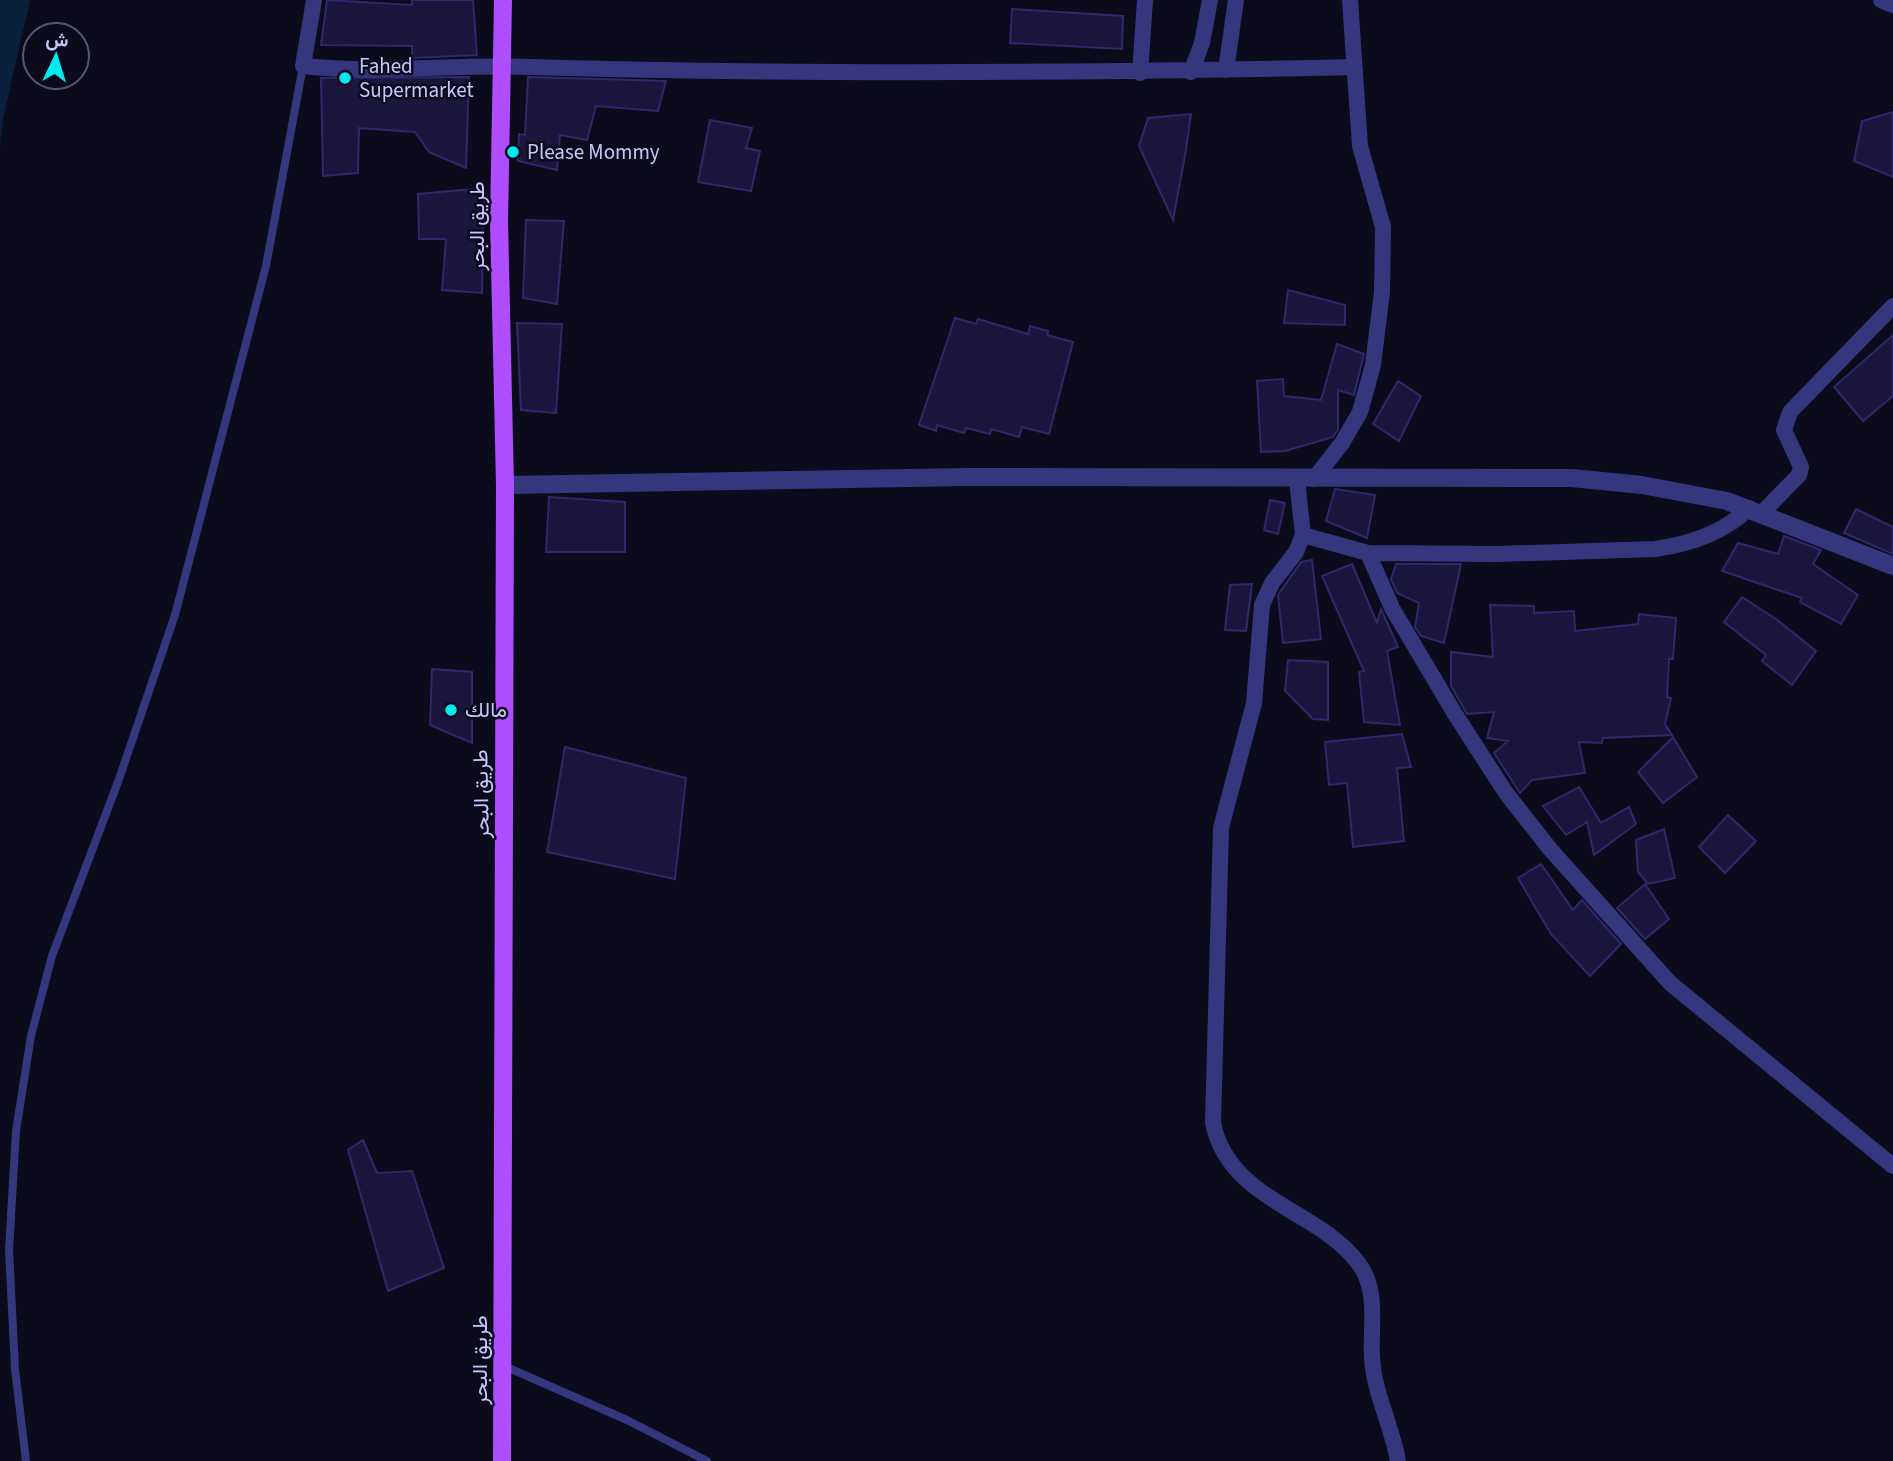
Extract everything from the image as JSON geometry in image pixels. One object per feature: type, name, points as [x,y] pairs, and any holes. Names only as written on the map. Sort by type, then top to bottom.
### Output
[{"type":"main road","name":"طريق البحر","points":[[502,1461],[505,485],[499,262],[503,0]]},
{"type":"street","points":[[314,0],[303,66],[335,69],[501,66],[942,74],[1140,73],[1354,67]]},
{"type":"street","points":[[1140,73],[1146,0]]},
{"type":"street","points":[[1191,72],[1202,43],[1210,0]]},
{"type":"street","points":[[1226,70],[1236,0]]},
{"type":"street","points":[[1350,0],[1363,165],[1382,227],[1382,292],[1373,365],[1360,412],[1342,443],[1306,479],[1303,535],[1296,552],[1272,583],[1262,606],[1254,703],[1221,828],[1213,1123],[1219,1144],[1242,1175],[1273,1202],[1345,1250],[1365,1274],[1371,1301],[1374,1374],[1398,1461]]},
{"type":"street","points":[[1881,0],[1893,5]]},
{"type":"street","points":[[1303,535],[1368,553],[1497,554],[1655,549],[1677,546],[1715,532],[1756,510],[1799,475],[1801,467],[1784,430],[1790,412],[1893,306]]},
{"type":"street","points":[[505,485],[967,477],[1572,478],[1676,490],[1756,510],[1893,566]]},
{"type":"street","points":[[1368,553],[1392,608],[1455,714],[1506,793],[1550,849],[1670,984],[1893,1166]]},
{"type":"lane","points":[[26,1461],[15,1368],[9,1250],[16,1131],[31,1036],[52,956],[118,782],[175,615],[266,266],[303,66]]},
{"type":"lane","points":[[502,1365],[627,1420],[707,1461]]},
{"type":"water","points":[[0,0],[30,0],[25,21],[21,21],[21,40],[3,119],[0,147]]},
{"type":"building","points":[[327,0],[412,5],[412,0],[473,0],[477,55],[412,58],[412,46],[321,45]]},
{"type":"building","points":[[1012,9],[1123,16],[1122,49],[1010,43]]},
{"type":"building","points":[[469,77],[466,168],[429,152],[415,132],[359,128],[358,173],[323,176],[321,78]]},
{"type":"building","points":[[528,77],[666,81],[658,111],[596,106],[587,140],[560,135],[557,170],[518,161],[519,134],[525,135]]},
{"type":"building","points":[[1893,112],[1893,177],[1854,161],[1862,121]]},
{"type":"building","points":[[1191,114],[1173,220],[1139,146],[1148,118]]},
{"type":"building","points":[[710,120],[752,128],[746,148],[760,151],[751,191],[698,182]]},
{"type":"building","points":[[484,188],[482,293],[442,290],[446,239],[419,239],[418,194]]},
{"type":"building","points":[[526,220],[564,221],[557,304],[523,298]]},
{"type":"building","points":[[1288,290],[1345,305],[1345,325],[1284,323]]},
{"type":"building","points":[[955,318],[976,324],[978,319],[1028,334],[1030,326],[1048,331],[1047,335],[1073,342],[1049,434],[1022,427],[1019,437],[991,429],[990,434],[966,428],[964,433],[937,425],[936,431],[919,425]]},
{"type":"building","points":[[517,323],[562,324],[556,413],[521,410]]},
{"type":"building","points":[[1893,335],[1893,396],[1863,421],[1834,387]]},
{"type":"building","points":[[1337,344],[1364,354],[1354,395],[1338,390],[1338,429],[1333,437],[1285,451],[1261,452],[1257,381],[1283,379],[1284,396],[1321,400]]},
{"type":"building","points":[[1398,381],[1421,396],[1399,441],[1373,424]]},
{"type":"building","points":[[1335,489],[1375,495],[1367,538],[1326,521]]},
{"type":"building","points":[[549,497],[625,502],[625,552],[546,552]]},
{"type":"building","points":[[1270,500],[1285,503],[1278,534],[1264,530]]},
{"type":"building","points":[[1856,509],[1893,527],[1893,554],[1844,533]]},
{"type":"building","points":[[1784,536],[1821,550],[1813,564],[1858,595],[1841,624],[1800,602],[1802,598],[1722,571],[1738,543],[1778,554]]},
{"type":"building","points":[[1312,560],[1321,639],[1283,643],[1278,595],[1301,562]]},
{"type":"building","points":[[1352,564],[1377,623],[1381,609],[1398,647],[1387,651],[1400,725],[1364,722],[1359,672],[1364,671],[1322,576]]},
{"type":"building","points":[[1396,564],[1461,564],[1444,643],[1421,636],[1415,627],[1419,603],[1397,593],[1391,579]]},
{"type":"building","points":[[1252,584],[1246,631],[1225,630],[1230,585]]},
{"type":"building","points":[[1742,597],[1776,619],[1816,651],[1792,685],[1762,661],[1766,655],[1724,622]]},
{"type":"building","points":[[1490,605],[1534,606],[1534,613],[1574,611],[1575,631],[1638,624],[1639,614],[1676,618],[1673,659],[1669,659],[1667,697],[1671,698],[1665,724],[1672,735],[1603,738],[1602,743],[1579,742],[1585,773],[1532,780],[1520,793],[1494,753],[1508,741],[1487,738],[1494,712],[1467,714],[1451,686],[1451,652],[1493,657]]},
{"type":"building","points":[[1288,660],[1328,662],[1328,720],[1313,719],[1285,691]]},
{"type":"building","name":"مالك","points":[[432,669],[472,672],[472,743],[430,725]]},
{"type":"building","points":[[1402,734],[1411,767],[1397,768],[1404,841],[1353,847],[1347,783],[1329,785],[1325,742]]},
{"type":"building","points":[[1673,737],[1697,777],[1663,803],[1638,772]]},
{"type":"building","points":[[565,747],[686,778],[675,879],[547,852]]},
{"type":"building","points":[[1579,787],[1601,823],[1629,807],[1636,824],[1594,855],[1587,822],[1566,835],[1543,806]]},
{"type":"building","points":[[1728,815],[1756,841],[1725,873],[1699,847]]},
{"type":"building","points":[[1664,829],[1675,878],[1648,884],[1638,872],[1636,840]]},
{"type":"building","points":[[1541,864],[1573,910],[1582,900],[1621,944],[1590,976],[1551,934],[1518,878]]},
{"type":"building","points":[[1645,884],[1669,919],[1645,939],[1617,908]]},
{"type":"building","points":[[363,1140],[377,1173],[412,1171],[444,1268],[388,1291],[348,1150]]},
{"type":"place","name":"Fahed Supermarket","points":[[345,78]]},
{"type":"place","name":"Please Mommy","points":[[513,152]]},
{"type":"place","name":"مالك","points":[[451,710]]}]
